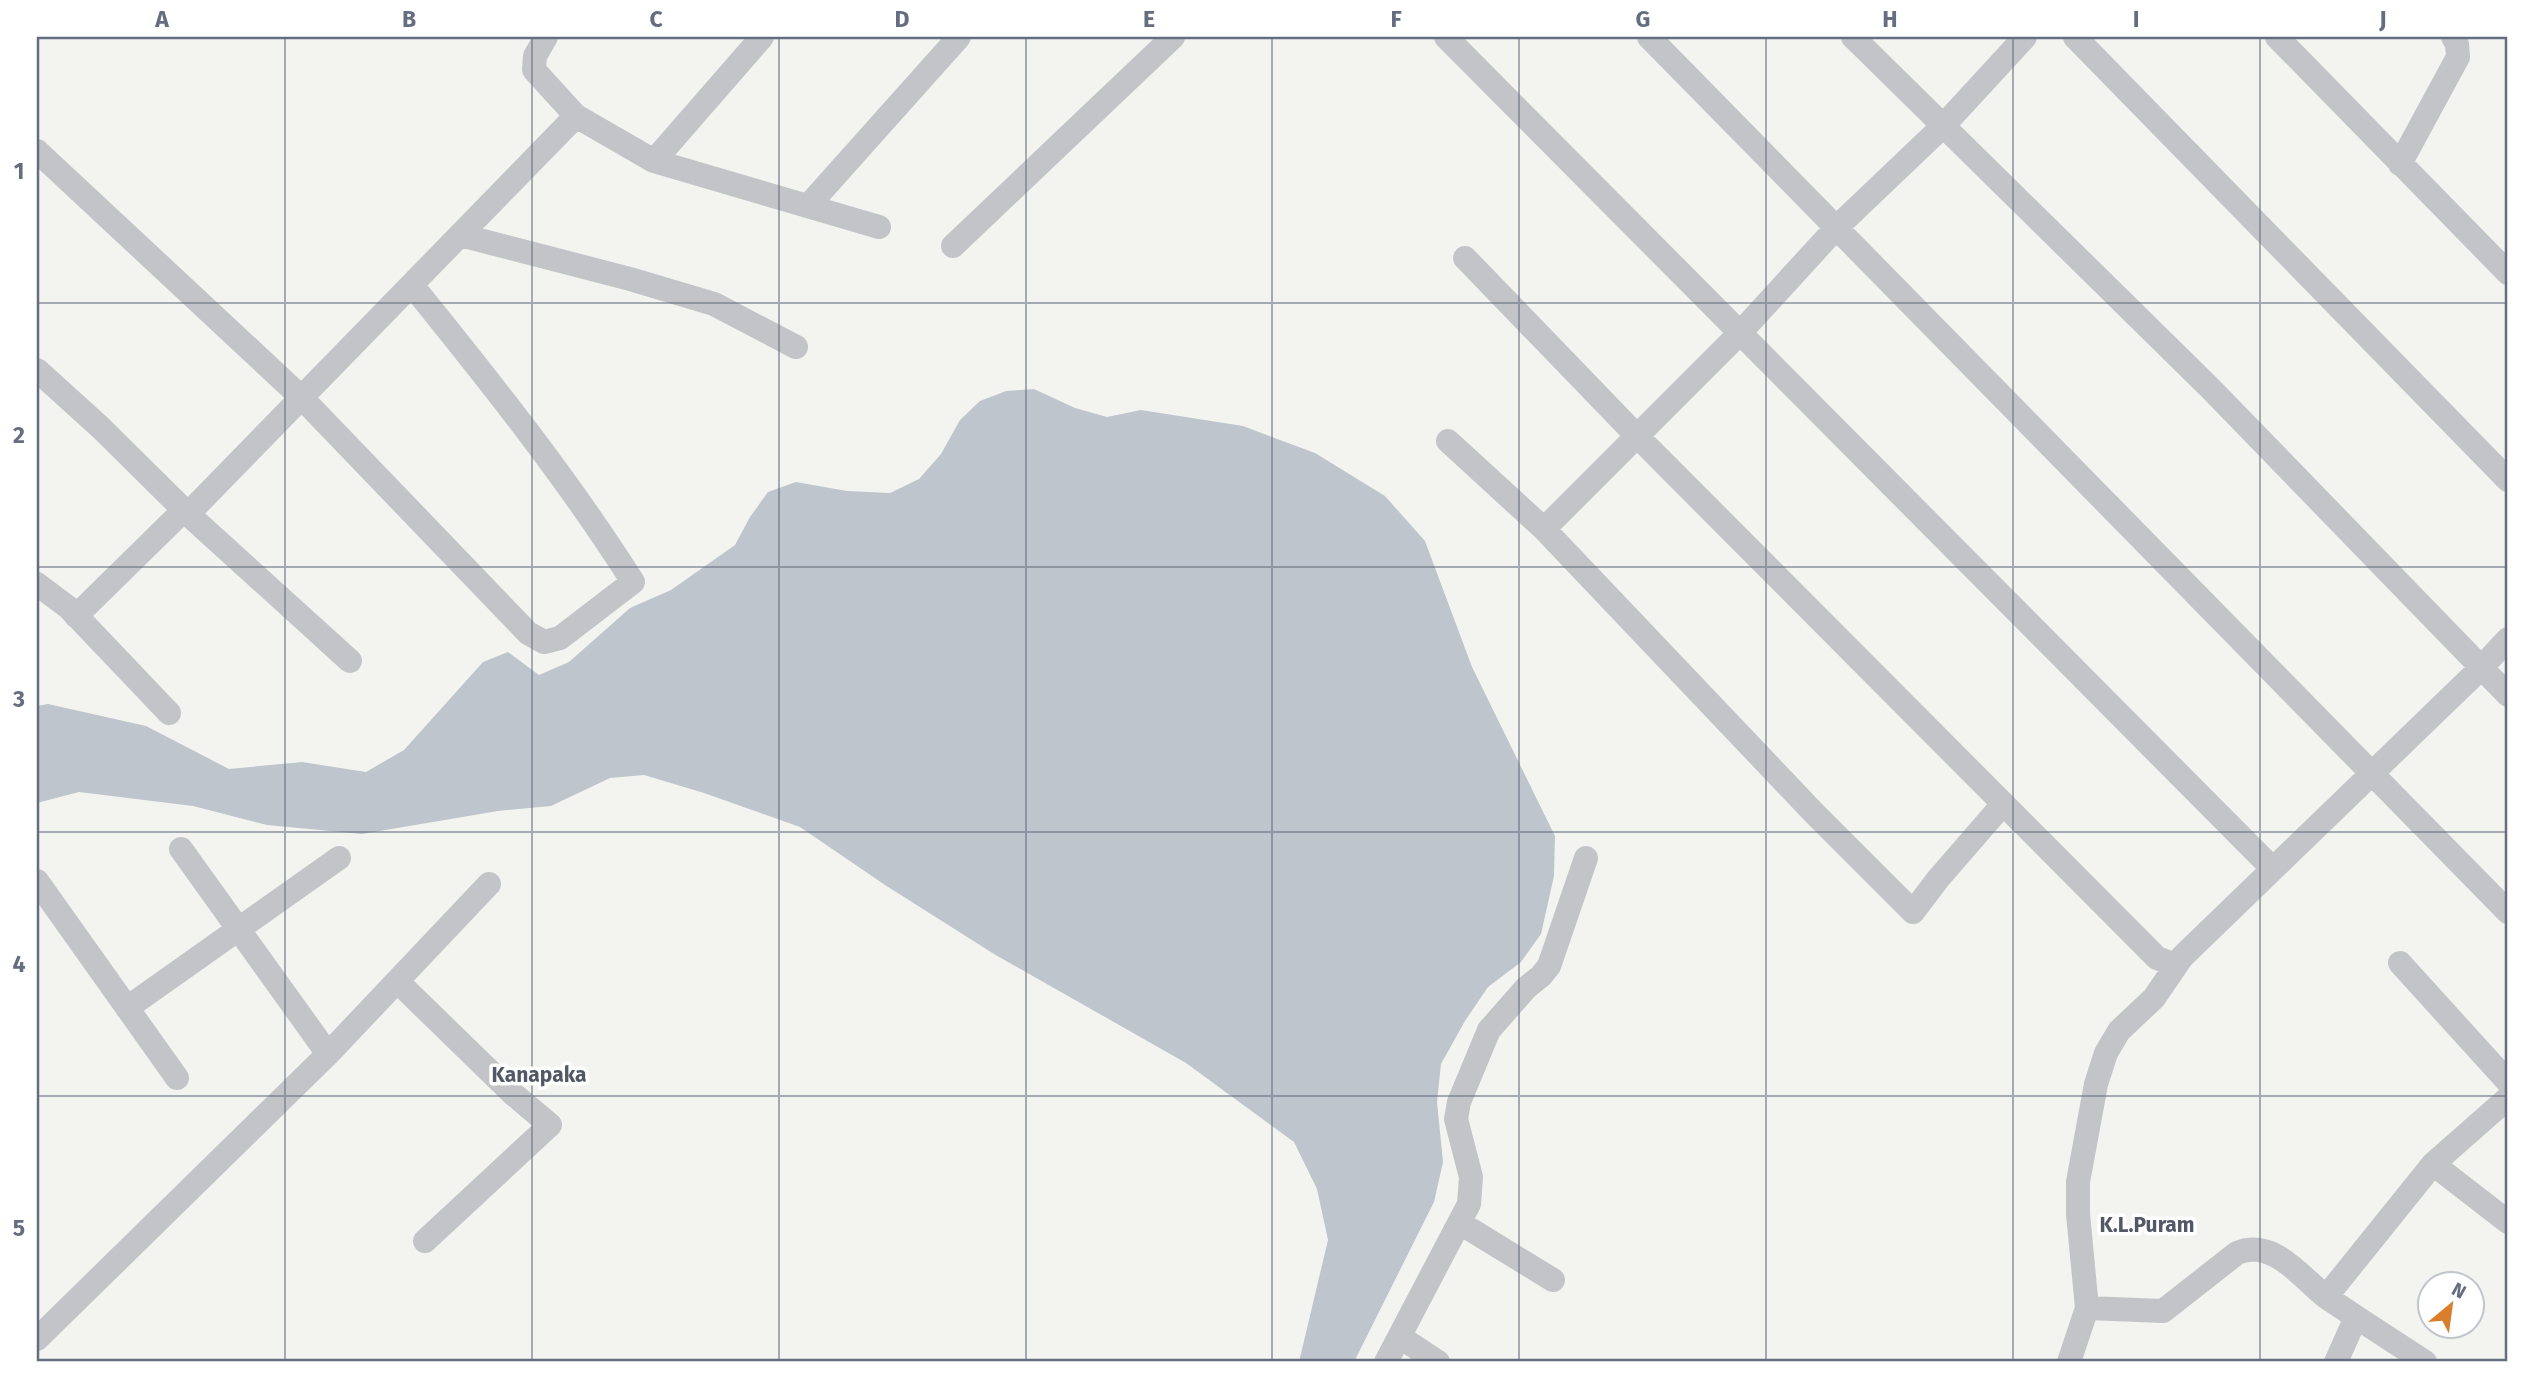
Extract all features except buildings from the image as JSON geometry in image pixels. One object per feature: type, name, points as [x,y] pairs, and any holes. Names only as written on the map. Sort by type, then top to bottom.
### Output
[{"type":"street","points":[[546,37],[535,56],[534,71],[576,116],[654,161],[879,227]]},
{"type":"street","points":[[654,161],[762,37]]},
{"type":"street","points":[[808,206],[959,37]]},
{"type":"street","points":[[953,246],[1173,37]]},
{"type":"street","points":[[1446,37],[2273,869]]},
{"type":"street","points":[[1649,37],[2508,912]]},
{"type":"street","points":[[1853,37],[2211,389],[2508,695]]},
{"type":"street","points":[[1544,530],[1739,334],[1836,228],[1943,126],[2025,37]]},
{"type":"street","points":[[2074,37],[2508,480]]},
{"type":"street","points":[[2277,37],[2508,273]]},
{"type":"street","points":[[2400,164],[2458,57],[2458,44],[2453,37]]},
{"type":"street","points":[[76,616],[302,398],[576,116]]},
{"type":"street","points":[[37,151],[302,398],[528,633],[544,642],[560,638],[633,582],[603,535],[516,415],[420,295]]},
{"type":"street","points":[[460,235],[630,279],[714,304],[796,347]]},
{"type":"street","points":[[1465,258],[1636,435],[2151,953],[2175,965]]},
{"type":"street","points":[[37,370],[100,427],[186,512],[350,661]]},
{"type":"street","points":[[1448,440],[1544,530],[1814,813],[1913,912],[2003,803]]},
{"type":"street","points":[[37,584],[76,616],[169,713]]},
{"type":"street","points":[[2069,1362],[2087,1308],[2078,1213],[2078,1182],[2095,1084],[2106,1053],[2119,1031],[2154,998],[2175,965],[2482,668],[2508,639]]},
{"type":"street","points":[[181,849],[328,1054]]},
{"type":"street","points":[[127,1008],[339,858]]},
{"type":"street","points":[[1386,1362],[1469,1204],[1472,1185],[1456,1119],[1459,1102],[1489,1030],[1549,966],[1586,858]]},
{"type":"street","points":[[37,881],[177,1078]]},
{"type":"street","points":[[37,1339],[328,1054],[489,884]]},
{"type":"street","points":[[2400,963],[2508,1082]]},
{"type":"street","points":[[397,981],[512,1093],[551,1125],[425,1241]]},
{"type":"street","points":[[2326,1297],[2434,1164],[2508,1098]]},
{"type":"street","points":[[2434,1164],[2508,1222]]},
{"type":"street","points":[[1460,1223],[1553,1280]]},
{"type":"street","points":[[2087,1308],[2163,1311],[2237,1253],[2248,1249],[2274,1253],[2326,1297],[2425,1362]]},
{"type":"street","points":[[2336,1362],[2356,1317]]},
{"type":"street","points":[[1400,1336],[1438,1362]]},
{"type":"shaded area","points":[[1034,389],[1075,408],[1107,417],[1141,410],[1243,426],[1315,453],[1385,496],[1425,541],[1472,667],[1555,836],[1554,876],[1541,934],[1521,962],[1488,987],[1441,1064],[1437,1102],[1443,1162],[1434,1202],[1354,1362],[1299,1362],[1328,1240],[1317,1189],[1294,1142],[1186,1063],[994,954],[800,827],[644,775],[610,778],[551,806],[498,811],[362,834],[267,825],[193,806],[79,792],[37,803],[37,706],[48,704],[146,726],[229,769],[302,762],[366,772],[404,750],[483,662],[508,652],[539,675],[569,662],[630,608],[671,590],[735,545],[768,492],[796,482],[847,491],[890,493],[919,479],[941,454],[960,420],[980,401],[1006,391]]},
{"type":"district","name":"Kanapaka","points":[[539,1075]]},
{"type":"district","name":"K.L.Puram","points":[[2147,1225]]}]
